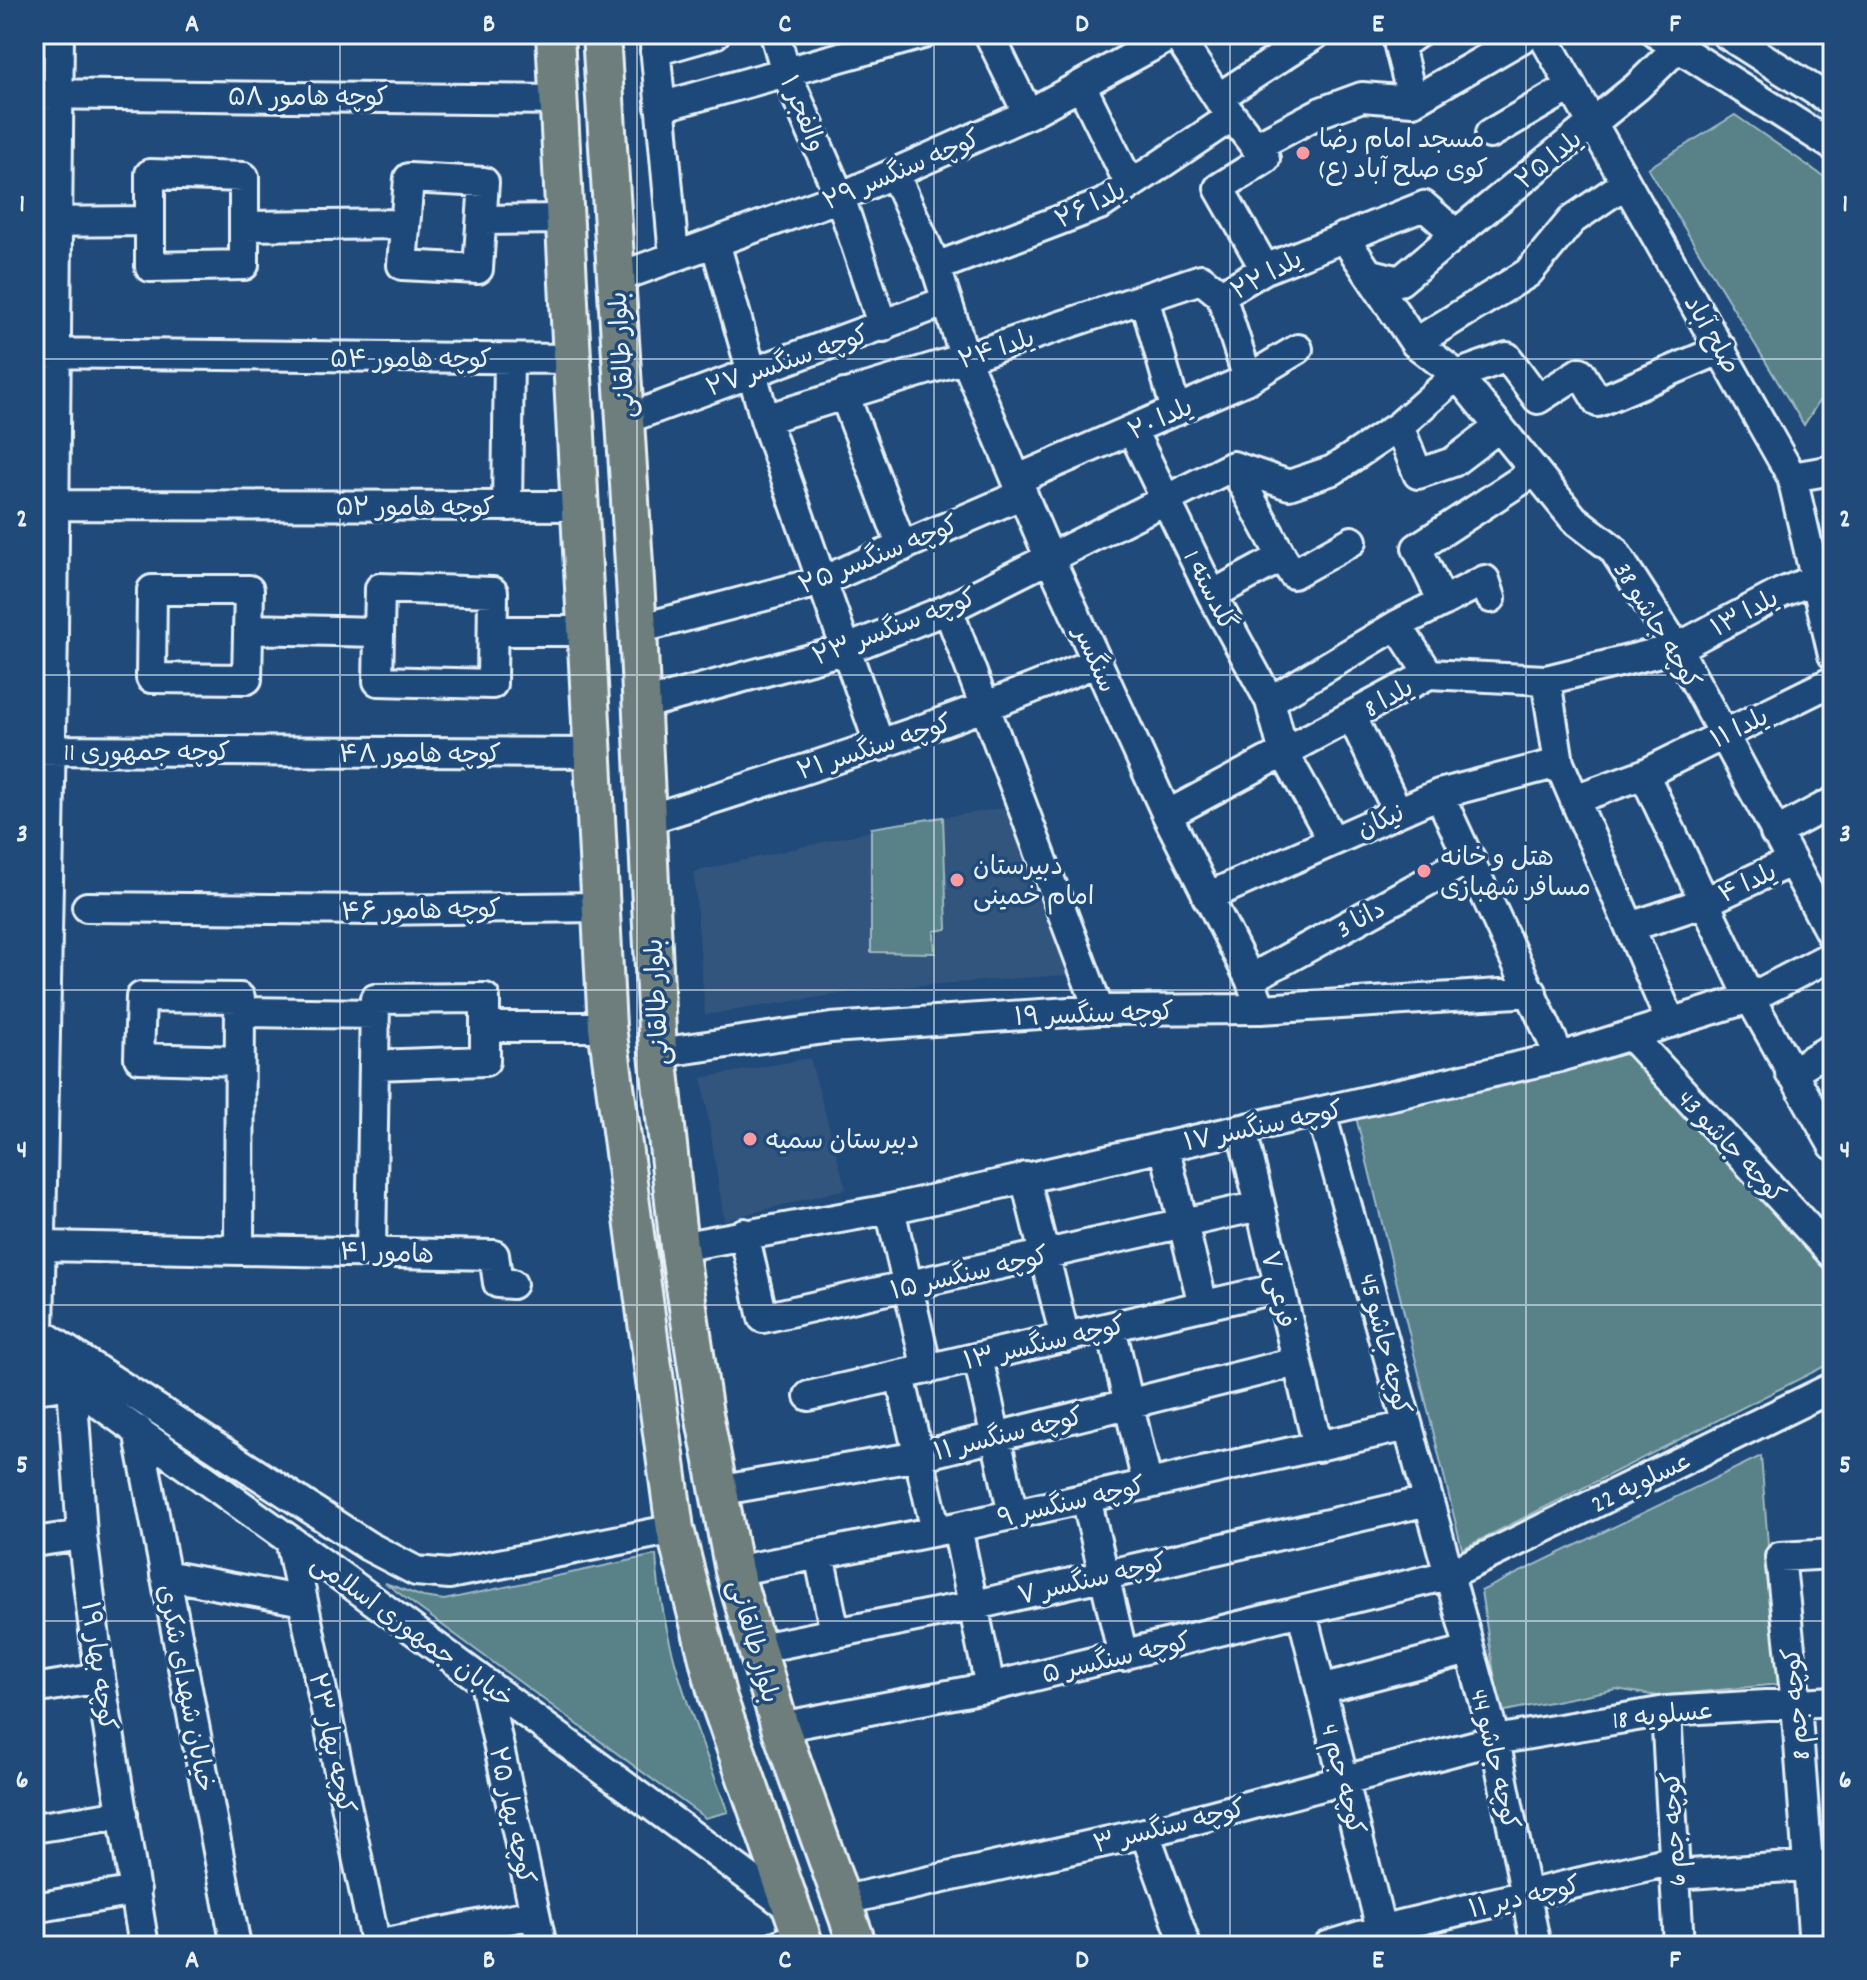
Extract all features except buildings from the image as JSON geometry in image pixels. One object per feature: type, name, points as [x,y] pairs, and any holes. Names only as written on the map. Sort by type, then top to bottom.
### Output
[{"type":"main road","name":"بلوار طالقانی","points":[[555,34],[607,1027],[673,1516],[718,1698],[792,1934]]},
{"type":"main road","name":"بلوار طالقانی","points":[[601,34],[638,629],[658,1053],[679,1247],[717,1491],[734,1571],[780,1727],[858,1946]]},
{"type":"main road","points":[[673,1516],[717,1491]]},
{"type":"street","points":[[36,1339],[43,1246],[38,1028],[41,750],[54,505],[44,353],[46,94],[59,34]]},
{"type":"street","points":[[674,256],[654,42],[715,34]]},
{"type":"street","name":"والفجر ۱","points":[[775,34],[785,70],[840,197],[883,327]]},
{"type":"street","points":[[660,107],[923,34]]},
{"type":"street","points":[[989,34],[1028,114]]},
{"type":"street","points":[[1175,34],[1224,108],[1265,159],[1219,188],[1265,269]]},
{"type":"street","name":"کوچه سنگسر ۲۹","points":[[616,278],[840,197],[1028,114],[1175,34]]},
{"type":"street","name":"یلدا ۲۶","points":[[936,267],[1102,204],[1130,185],[1316,34]]},
{"type":"street","points":[[1413,101],[1399,46],[1416,34]]},
{"type":"street","points":[[1257,146],[1321,112],[1362,97],[1413,101],[1529,34]]},
{"type":"street","name":"صلح آباد","points":[[1542,34],[1792,477],[1823,575],[1833,652]]},
{"type":"street","points":[[1726,34],[1833,102]]},
{"type":"street","points":[[1667,41],[1833,146]]},
{"type":"street","name":"یلدا ۲۵","points":[[1368,273],[1400,281],[1591,124],[1667,41]]},
{"type":"street","points":[[1081,85],[1130,185]]},
{"type":"street","points":[[1490,134],[1570,87]]},
{"type":"street","name":"کوچه هامور ۵۸","points":[[46,94],[558,100]]},
{"type":"street","name":"سنگسر","points":[[894,173],[936,267],[965,358],[1050,559],[1167,815],[1250,979],[1261,1009]]},
{"type":"street","points":[[150,174],[244,177],[244,265],[150,267],[149,221],[150,174]]},
{"type":"street","points":[[409,178],[484,182],[483,220],[478,269],[402,265],[409,178]]},
{"type":"street","points":[[1415,343],[1528,273],[1572,220],[1626,183]]},
{"type":"street","points":[[1344,237],[1424,206],[1456,234]]},
{"type":"street","points":[[483,220],[565,219]]},
{"type":"street","points":[[45,222],[149,221]]},
{"type":"street","points":[[244,226],[403,224]]},
{"type":"street","name":"یلدا ۲۲","points":[[1248,379],[1221,295],[1265,269],[1344,237]]},
{"type":"street","name":"کوچه جاشو 38","points":[[1344,237],[1415,343],[1457,375],[1574,519],[1613,549],[1677,648],[1790,862],[1825,909],[1833,938]]},
{"type":"street","points":[[715,242],[765,419],[880,746]]},
{"type":"street","name":"یلدا ۲۴","points":[[765,419],[965,358],[1201,279],[1221,295]]},
{"type":"street","points":[[1144,298],[1176,411]]},
{"type":"street","name":"کوچه سنگسر ۲۷","points":[[626,419],[947,301]]},
{"type":"street","name":"یلدا ۲۰","points":[[1020,487],[1132,430],[1248,379],[1298,349]]},
{"type":"street","points":[[1233,466],[1289,485],[1333,470],[1399,426],[1457,375],[1507,357],[1538,399],[1580,372],[1598,402],[1722,349]]},
{"type":"street","name":"کوچه هامور ۵۴","points":[[44,353],[570,359]]},
{"type":"street","points":[[507,506],[509,359]]},
{"type":"street","points":[[844,394],[902,547]]},
{"type":"street","points":[[1399,426],[1418,474],[1453,462],[1499,427]]},
{"type":"street","name":"گلدسته 1","points":[[1132,430],[1212,595],[1270,701],[1284,753],[1333,841]]},
{"type":"street","points":[[1233,466],[1293,574],[1352,541]]},
{"type":"street","name":"کوچه سنگسر ۲۳","points":[[641,705],[847,649],[948,609],[1233,466]]},
{"type":"street","points":[[1792,477],[1833,470]]},
{"type":"street","points":[[1443,602],[1417,548],[1535,471]]},
{"type":"street","name":"کوچه سنگسر ۲۵","points":[[638,629],[822,581],[902,547],[1020,487]]},
{"type":"street","name":"کوچه هامور ۵۲","points":[[54,505],[580,506]]},
{"type":"street","points":[[1212,595],[1282,557]]},
{"type":"street","name":"یلدا ۱۳","points":[[1677,648],[1823,575]]},
{"type":"street","points":[[1270,701],[1397,625],[1485,580],[1491,598]]},
{"type":"street","points":[[380,588],[493,592],[493,631],[492,684],[378,681],[380,588]]},
{"type":"street","points":[[152,590],[249,590],[248,629],[247,679],[151,678],[152,590]]},
{"type":"street","points":[[948,609],[988,708],[1099,1010]]},
{"type":"street","points":[[1397,625],[1429,674]]},
{"type":"street","points":[[248,629],[379,632]]},
{"type":"street","points":[[493,631],[587,631]]},
{"type":"street","name":"یلدا 8","points":[[1167,815],[1429,674],[1546,680],[1677,648]]},
{"type":"street","name":"کوچه سنگسر ۲۱","points":[[646,820],[880,746],[988,708],[1097,662]]},
{"type":"street","points":[[1546,680],[1559,763],[1671,1023]]},
{"type":"street","name":"یلدا ۱۱","points":[[1575,799],[1644,774],[1833,681]]},
{"type":"street","points":[[1352,717],[1398,812]]},
{"type":"street","name":"کوچه جمهوری 11","points":[[41,750],[246,752]]},
{"type":"street","name":"کوچه هامور ۴۸","points":[[246,752],[593,753]]},
{"type":"street","name":"نیکان","points":[[1207,897],[1439,794],[1559,763]]},
{"type":"street","points":[[1644,774],[1750,998],[1833,1145]]},
{"type":"street","points":[[1439,794],[1560,1057]]},
{"type":"street","points":[[1775,833],[1833,802]]},
{"type":"street","name":"دانا 3","points":[[1250,979],[1470,858]]},
{"type":"street","name":"یلدا ۴","points":[[1630,927],[1705,902],[1790,862]]},
{"type":"street","name":"کوچه هامور ۴۶","points":[[87,907],[241,910],[601,907]]},
{"type":"street","name":"کوچه سنگسر ۱۷","points":[[679,1247],[890,1209],[1560,1057],[1750,998],[1833,955]]},
{"type":"street","name":"کوچه سنگسر ۱۹","points":[[658,1053],[831,1028],[1099,1010],[1261,1009],[1532,992]]},
{"type":"street","points":[[239,1061],[139,1058],[141,997],[240,998],[239,1249]]},
{"type":"street","points":[[371,1252],[375,999],[485,998],[485,1061],[374,1065]]},
{"type":"street","points":[[239,1021],[374,1023]]},
{"type":"street","points":[[485,1027],[607,1027]]},
{"type":"street","name":"کوچه جاشو 43","points":[[1631,1036],[1833,1255]]},
{"type":"street","points":[[1790,1073],[1833,1047]]},
{"type":"street","name":"کوچه جاشو 45","points":[[1321,1113],[1344,1185],[1448,1575]]},
{"type":"street","name":"فرعی ۷","points":[[1242,1130],[1318,1447]]},
{"type":"street","points":[[1164,1146],[1203,1305]]},
{"type":"street","points":[[1025,1177],[1065,1338]]},
{"type":"street","name":"کوچه سنگسر ۱۵","points":[[744,1233],[763,1318],[1259,1206]]},
{"type":"street","points":[[890,1209],[908,1286],[919,1456],[971,1606],[990,1687]]},
{"type":"street","name":"هامور ۴۱","points":[[43,1246],[494,1255],[498,1283],[512,1284]]},
{"type":"street","name":"کوچه سنگسر ۱۳","points":[[809,1396],[1279,1288]]},
{"type":"street","points":[[1111,1327],[1147,1483]]},
{"type":"street","name":"خیابان جمهوری اسلامی","points":[[36,1339],[409,1569],[449,1574],[673,1516]]},
{"type":"street","name":"خیابان جمهوری اسلامی","points":[[36,1339],[72,1384],[485,1683],[792,1934]]},
{"type":"street","points":[[978,1358],[1013,1514]]},
{"type":"street","name":"کوچه سنگسر ۱۱","points":[[717,1491],[919,1456],[1296,1362]]},
{"type":"street","points":[[34,1389],[72,1384]]},
{"type":"street","name":"کوچه بهار ۱۹","points":[[72,1384],[82,1535],[100,1678],[144,1946]]},
{"type":"street","name":"عسلویه 22","points":[[1448,1575],[1833,1387]]},
{"type":"street","name":"کوچه سنگسر ۹","points":[[734,1571],[946,1529],[1407,1426]]},
{"type":"street","name":"خیابان شهدای شکری","points":[[138,1430],[236,1946]]},
{"type":"street","points":[[1086,1498],[1123,1656]]},
{"type":"street","name":"کوچه سنگسر ۷","points":[[755,1649],[971,1606],[1428,1501]]},
{"type":"street","points":[[34,1542],[82,1535]]},
{"type":"street","name":"کوچه بهار ۲۳","points":[[290,1540],[374,1946]]},
{"type":"street","points":[[343,1578],[368,1546]]},
{"type":"street","points":[[819,1554],[835,1633]]},
{"type":"street","name":"کوچه جم 8","points":[[1814,1946],[1820,1865],[1796,1703],[1780,1557],[1833,1554]]},
{"type":"street","points":[[165,1575],[303,1601]]},
{"type":"street","name":"کوچه سنگسر ۵","points":[[780,1727],[990,1687],[1448,1575]]},
{"type":"street","name":"کوچه جاشو 44","points":[[1448,1575],[1495,1740],[1536,1946]]},
{"type":"street","name":"کوچه جم 4","points":[[1302,1613],[1384,1938]]},
{"type":"street","points":[[1321,1689],[1469,1650]]},
{"type":"street","points":[[34,1689],[100,1678]]},
{"type":"street","name":"کوچه بهار ۲۵","points":[[485,1683],[542,1946]]},
{"type":"street","name":"عسلویه 18","points":[[1495,1740],[1666,1711],[1833,1701]]},
{"type":"street","name":"کوچه جم 6","points":[[1666,1711],[1679,1946]]},
{"type":"street","name":"کوچه سنگسر ۳","points":[[840,1901],[1145,1833],[1495,1740]]},
{"type":"street","points":[[34,1828],[123,1814]]},
{"type":"street","points":[[1145,1833],[1186,1946]]},
{"type":"street","name":"کوچه دیر ۱۱","points":[[1328,1946],[1384,1938],[1526,1895],[1675,1868],[1820,1865]]},
{"type":"street","points":[[34,1908],[136,1891]]},
{"type":"street","points":[[374,1946],[534,1914]]},
{"type":"shaded area","points":[[1017,806],[1078,974],[871,989],[705,1015],[694,872],[870,831],[871,828]]},
{"type":"shaded area","points":[[810,1058],[846,1189],[724,1220],[702,1078]]},
{"type":"green space","points":[[1735,115],[1833,183],[1833,379],[1804,425],[1648,168]]},
{"type":"green space","points":[[943,817],[947,929],[934,931],[935,953],[871,952],[871,828]]},
{"type":"green space","points":[[1623,1054],[1653,1064],[1833,1269],[1833,1362],[1462,1549],[1356,1117]]},
{"type":"green space","points":[[1761,1456],[1779,1684],[1658,1696],[1616,1689],[1500,1712],[1481,1591]]},
{"type":"green space","points":[[656,1555],[659,1588],[673,1654],[728,1812],[705,1818],[385,1583],[423,1597],[444,1600]]},
{"type":"place","name":"مسجد امام رضا (ع) کوی صلح آباد","points":[[1303,153]]},
{"type":"place","name":"هتل و خانه مسافر شهبازی","points":[[1424,871]]},
{"type":"place","name":"دبیرستان امام خمینی","points":[[957,880]]},
{"type":"place","name":"دبیرستان سمیه","points":[[750,1139]]}]
